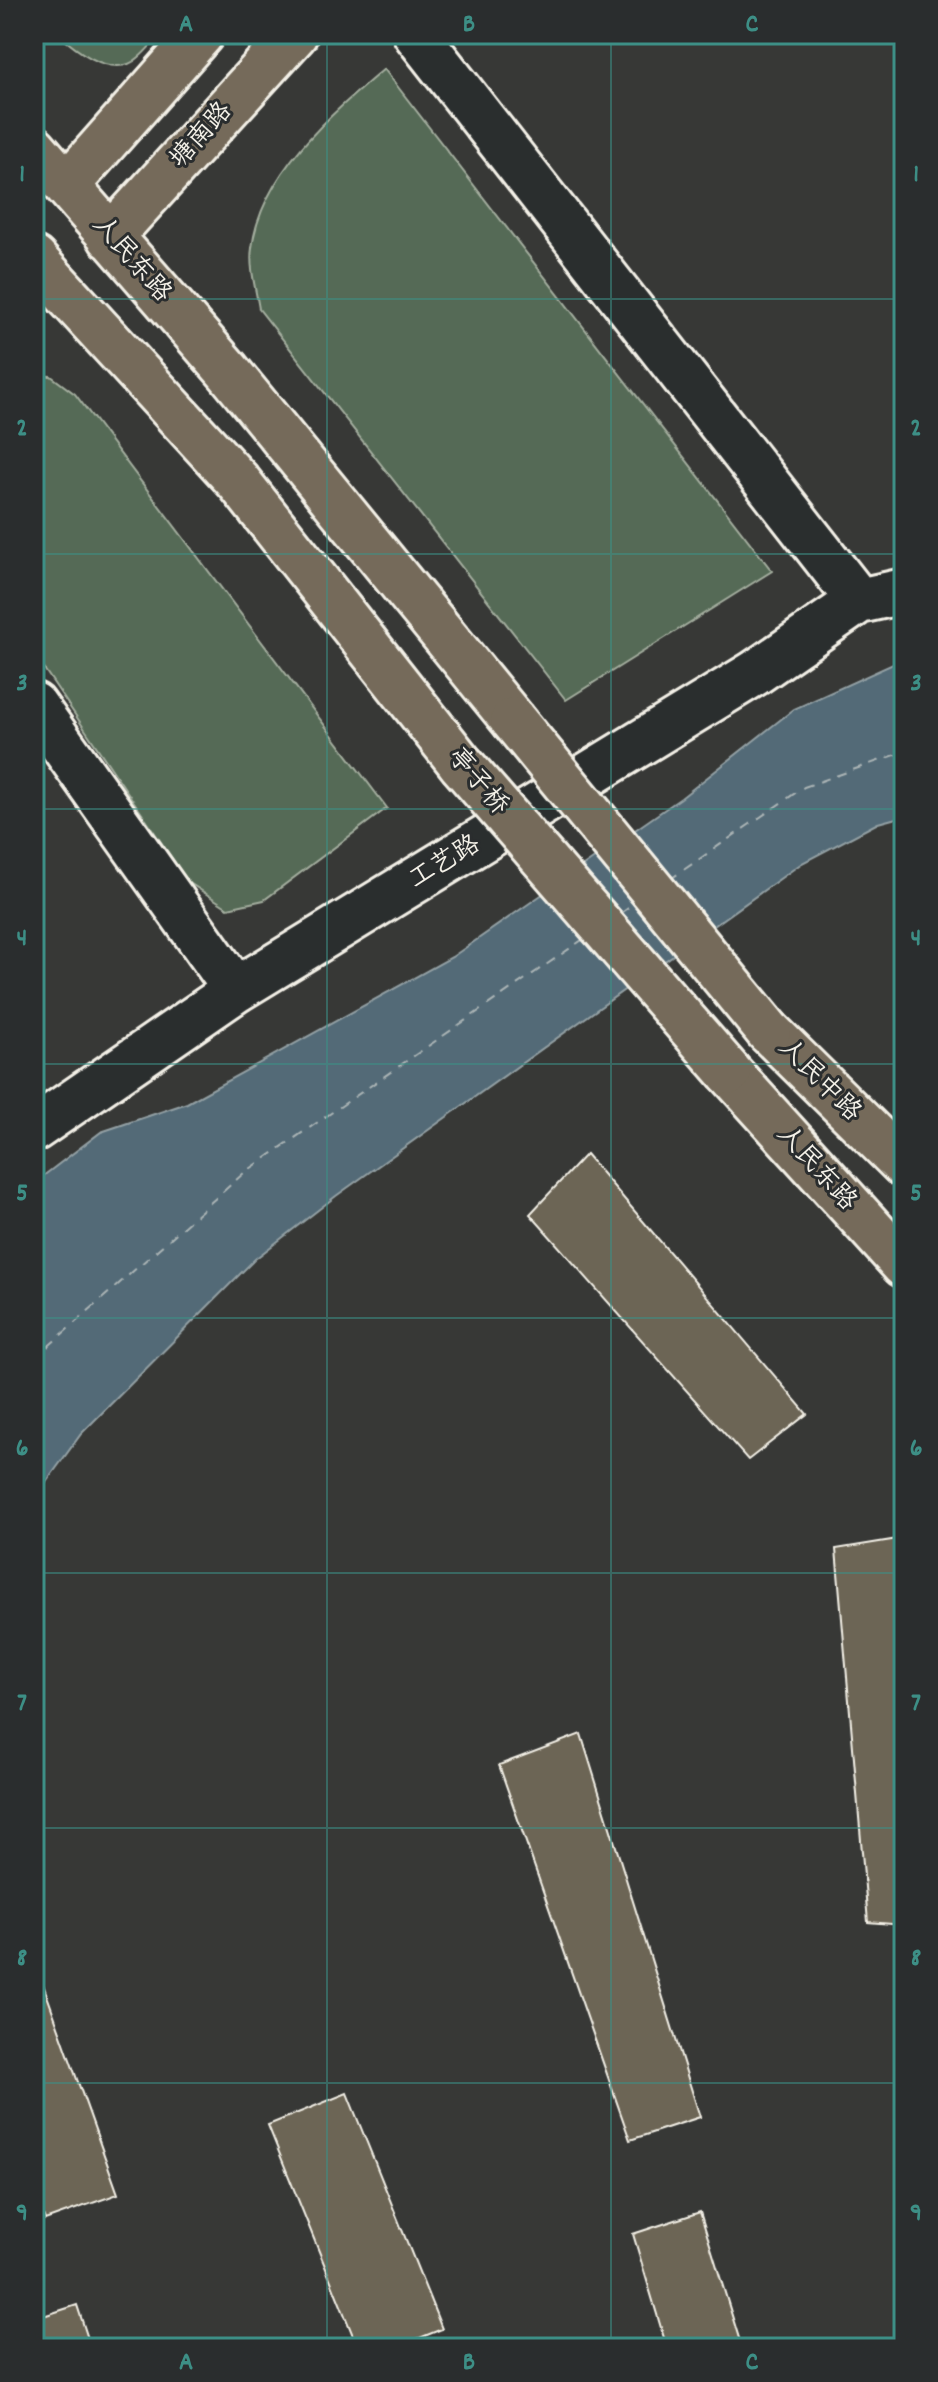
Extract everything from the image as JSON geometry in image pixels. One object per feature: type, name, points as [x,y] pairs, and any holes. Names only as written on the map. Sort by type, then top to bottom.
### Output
[{"type":"main road","points":[[68,184],[201,34]]},
{"type":"main road","name":"塘南路","points":[[110,237],[295,34]]},
{"type":"main road","name":"人民东路","points":[[34,148],[228,371],[513,720]]},
{"type":"main road","name":"亭子桥","points":[[39,275],[238,481],[461,764],[729,1072]]},
{"type":"main road","name":"人民中路","points":[[513,720],[768,1031],[904,1165]]},
{"type":"main road","name":"人民东路","points":[[729,1072],[904,1265]]},
{"type":"street","points":[[416,34],[859,601],[904,591]]},
{"type":"street","name":"工艺路","points":[[34,1129],[236,990],[755,673],[859,601]]},
{"type":"street","points":[[34,705],[236,990]]},
{"type":"green space","points":[[58,34],[161,34],[138,58],[118,66],[96,61]]},
{"type":"green space","points":[[384,69],[772,571],[566,700],[259,309],[251,255],[258,221],[269,195],[284,171],[321,126]]},
{"type":"green space","points":[[34,375],[51,376],[75,394],[387,808],[264,900],[228,908],[188,882],[34,654]]},
{"type":"water","points":[[904,659],[904,816],[878,823],[802,863],[336,1196],[255,1259],[81,1434],[34,1499],[34,1183],[101,1132],[187,1103],[452,957],[681,798],[794,709]]},
{"type":"building","points":[[586,1154],[807,1414],[748,1460],[530,1214]]},
{"type":"building","points":[[904,1538],[904,1925],[868,1922],[836,1549]]},
{"type":"building","points":[[581,1734],[700,2117],[630,2140],[499,1765]]},
{"type":"building","points":[[34,1959],[118,2194],[45,2220],[34,2188]]},
{"type":"building","points":[[347,2093],[442,2329],[395,2348],[358,2348],[268,2125]]},
{"type":"building","points":[[700,2212],[742,2348],[667,2348],[633,2234]]},
{"type":"building","points":[[77,2305],[91,2348],[34,2348],[34,2319]]},
{"type":"ferry route","points":[[669,880],[804,787],[904,752]]},
{"type":"ferry route","points":[[620,914],[634,904]]},
{"type":"ferry route","points":[[34,1359],[244,1173],[585,938]]}]
